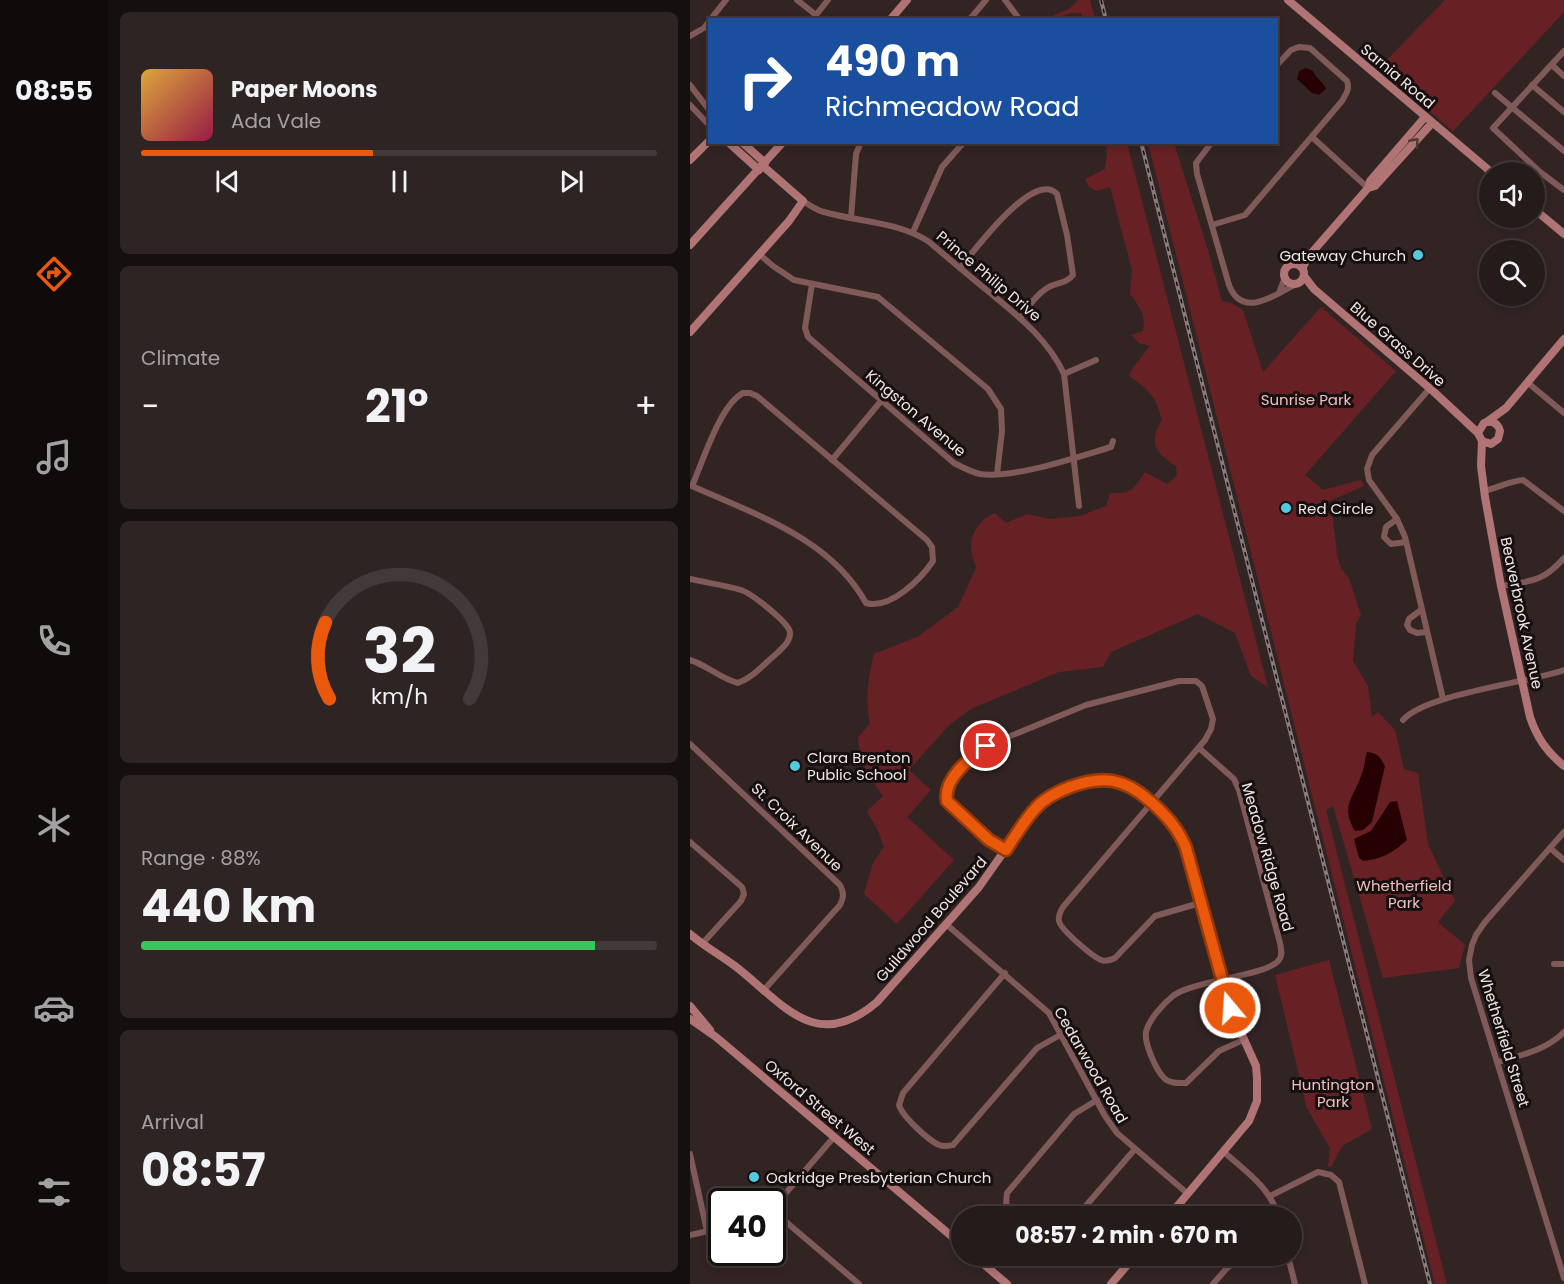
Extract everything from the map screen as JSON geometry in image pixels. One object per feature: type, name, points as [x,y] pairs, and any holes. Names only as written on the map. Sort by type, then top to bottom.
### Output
[{"type":"street","points":[[712,18],[726,0]]},
{"type":"street","points":[[797,0],[814,17],[828,0]]},
{"type":"street","points":[[892,18],[908,0]]},
{"type":"street","points":[[971,18],[986,0]]},
{"type":"street","points":[[1005,0],[1018,18]]},
{"type":"street","name":"Sarnia Road","points":[[1288,0],[1479,162]]},
{"type":"street","points":[[690,36],[708,22]]},
{"type":"street","points":[[1212,225],[1245,215],[1342,101],[1349,86],[1347,81],[1310,48],[1299,47],[1291,50],[1278,64]]},
{"type":"street","points":[[1529,162],[1493,128],[1564,51]]},
{"type":"street","points":[[1552,65],[1564,76]]},
{"type":"street","points":[[690,85],[708,108]]},
{"type":"street","points":[[1532,85],[1564,112]]},
{"type":"street","points":[[1495,93],[1564,151]]},
{"type":"street","points":[[690,105],[708,124]]},
{"type":"street","points":[[1210,144],[1196,163],[1197,174],[1229,285],[1235,298],[1244,303],[1253,304],[1279,293],[1300,275],[1308,257],[1425,117]]},
{"type":"street","points":[[1368,188],[1375,186],[1432,123]]},
{"type":"street","points":[[1312,137],[1368,188]]},
{"type":"street","points":[[690,160],[708,143]]},
{"type":"street","points":[[731,144],[762,166]]},
{"type":"street","points":[[744,144],[762,166]]},
{"type":"street","points":[[690,245],[781,144]]},
{"type":"street","points":[[850,218],[856,154],[860,144]]},
{"type":"street","points":[[913,232],[942,167],[962,144]]},
{"type":"street","name":"Prince Philip Drive","points":[[762,166],[803,201],[821,211],[875,221],[913,232],[928,241],[1020,318],[1046,344],[1064,374],[1079,506]]},
{"type":"street","points":[[1545,176],[1564,190]]},
{"type":"street","points":[[960,268],[1010,210],[1040,190],[1052,189],[1057,194],[1073,274],[1068,281],[1050,286],[1041,292],[1020,318]]},
{"type":"street","points":[[690,332],[789,221],[803,201]]},
{"type":"street","points":[[1545,218],[1564,234]]},
{"type":"street","points":[[759,254],[794,280],[878,297],[988,389],[1001,410],[1002,431],[997,474]]},
{"type":"street","points":[[1279,293],[1290,264],[1300,275]]},
{"type":"street","points":[[1285,277],[1289,282],[1300,275]]},
{"type":"street","name":"Blue Grass Drive","points":[[1300,275],[1430,388],[1480,437]]},
{"type":"street","name":"Kingston Avenue","points":[[812,284],[805,328],[808,337],[954,463],[976,474],[997,474],[1074,458],[1110,447],[1113,441]]},
{"type":"street","points":[[1491,444],[1480,437],[1486,422],[1506,408],[1564,339]]},
{"type":"street","points":[[1064,374],[1096,360]]},
{"type":"street","points":[[1527,382],[1564,413]]},
{"type":"street","points":[[1430,388],[1372,454],[1367,469],[1369,480],[1397,519],[1406,542],[1443,699]]},
{"type":"street","points":[[743,393],[757,396],[832,460],[932,547],[933,561],[914,585],[882,603],[873,605],[866,603],[844,571],[801,536],[691,486],[723,413],[736,397],[743,393]]},
{"type":"street","points":[[832,460],[881,401]]},
{"type":"street","points":[[1482,454],[1498,439],[1499,427],[1506,408]]},
{"type":"street","points":[[1464,419],[1492,422],[1499,427]]},
{"type":"street","name":"Beaverbrook Avenue","points":[[1480,437],[1484,491],[1501,586],[1534,731],[1541,743],[1564,766]]},
{"type":"street","points":[[1484,491],[1501,488],[1515,480],[1524,480],[1564,512]]},
{"type":"street","points":[[1397,519],[1386,527],[1384,537],[1391,544],[1406,542]]},
{"type":"street","points":[[1501,586],[1548,575],[1564,558]]},
{"type":"street","points":[[690,579],[742,591],[752,596],[787,626],[790,635],[783,647],[751,676],[738,683],[690,660]]},
{"type":"street","points":[[1421,610],[1408,619],[1407,625],[1410,630],[1417,633],[1426,632]]},
{"type":"street","points":[[1403,720],[1410,712],[1443,699],[1564,670]]},
{"type":"street","points":[[1006,850],[989,840],[947,801],[945,792],[948,784],[972,756],[986,746],[1086,705],[1189,680],[1196,681],[1202,686],[1213,719],[1211,729],[1199,748],[1063,907],[1059,914],[1059,921],[1061,928],[1101,960],[1110,961],[1155,916],[1200,903]]},
{"type":"street","name":"St. Croix Avenue","points":[[690,744],[840,885],[843,892],[840,905],[763,991]]},
{"type":"street","name":"Meadow Ridge Road","points":[[1199,748],[1234,780],[1239,790],[1282,951],[1281,958],[1267,968],[1174,995],[1146,1031],[1146,1040],[1149,1051],[1164,1078],[1174,1083],[1186,1083],[1219,1051],[1245,1039]]},
{"type":"street","name":"Guildwood Boulevard","points":[[690,934],[735,966],[785,1010],[805,1021],[835,1023],[857,1016],[877,1002],[979,887],[1035,808],[1046,799],[1083,782],[1098,779],[1111,780],[1137,790],[1167,816],[1182,838],[1230,1008],[1256,1066],[1257,1101],[1250,1121],[1178,1206]]},
{"type":"street","name":"Whetherfield Street","points":[[1564,832],[1485,922],[1472,945],[1469,960],[1471,978],[1564,1278]]},
{"type":"street","points":[[690,842],[742,887],[744,894],[741,901],[702,944]]},
{"type":"street","points":[[1550,848],[1564,860]]},
{"type":"street","name":"Cedarwood Road","points":[[946,924],[1049,1013],[1118,1133],[1188,1194]]},
{"type":"street","points":[[1554,964],[1564,964]]},
{"type":"street","points":[[1005,974],[903,1093],[899,1105],[903,1115],[940,1145],[946,1147],[953,1145],[1037,1048],[1062,1034]]},
{"type":"street","name":"Oxford Street West","points":[[690,1006],[716,1037]]},
{"type":"street","name":"Oxford Street West","points":[[690,1019],[716,1037],[951,1236]]},
{"type":"street","points":[[1498,1062],[1539,1049],[1557,1039],[1564,1032]]},
{"type":"street","points":[[1008,1206],[1006,1204],[1007,1193],[1074,1114],[1097,1100]]},
{"type":"street","points":[[786,1193],[834,1137]]},
{"type":"street","points":[[1086,1206],[1135,1149]]},
{"type":"street","points":[[1224,1152],[1260,1184],[1270,1196],[1274,1206]]},
{"type":"street","points":[[690,1154],[707,1231],[690,1235]]},
{"type":"street","points":[[1270,1196],[1318,1172],[1331,1175],[1339,1182],[1365,1284]]},
{"type":"street","points":[[786,1221],[859,1284]]},
{"type":"street","points":[[1555,1245],[1564,1241]]},
{"type":"street","points":[[986,1266],[1007,1284]]},
{"type":"street","points":[[1111,1284],[1127,1266]]},
{"type":"street","points":[[1213,1284],[1230,1266]]},
{"type":"street","points":[[1290,1266],[1295,1284]]},
{"type":"green space","points":[[1078,0],[1090,0],[1095,18],[1083,18],[1081,13],[1076,13],[1047,18],[1069,9]]},
{"type":"green space","points":[[1445,0],[1564,0],[1564,12],[1453,131],[1379,68]]},
{"type":"green space","points":[[1106,144],[1127,144],[1268,687],[1251,676],[1235,633],[1198,614],[1111,652],[1103,667],[1059,672],[973,708],[950,724],[909,770],[931,790],[907,817],[954,860],[897,924],[864,894],[873,863],[884,847],[867,811],[883,796],[866,769],[858,737],[870,724],[868,689],[874,654],[919,636],[958,607],[976,568],[971,550],[972,536],[981,522],[990,515],[995,513],[1006,523],[1027,514],[1050,519],[1080,516],[1106,506],[1110,493],[1123,493],[1131,490],[1145,472],[1167,484],[1177,476],[1176,466],[1159,452],[1156,446],[1155,435],[1162,420],[1157,405],[1147,389],[1129,376],[1150,346],[1139,343],[1131,335],[1143,331],[1144,320],[1130,294],[1132,270],[1110,187],[1097,191],[1089,187],[1085,179],[1105,169]]},
{"type":"green space","points":[[1148,144],[1174,144],[1222,301],[1243,310],[1263,372],[1321,307],[1396,371],[1305,475],[1323,490],[1361,480],[1364,486],[1318,506],[1332,511],[1337,555],[1341,568],[1349,578],[1361,615],[1356,624],[1353,661],[1368,686],[1372,717],[1378,712],[1395,730],[1404,769],[1418,773],[1428,844],[1455,901],[1438,922],[1465,945],[1459,968],[1383,978],[1333,806],[1326,810],[1447,1284],[1435,1284]]},
{"type":"green space","name":"Huntington Park","points":[[1329,960],[1372,1129],[1342,1146],[1331,1167],[1328,1166],[1330,1148],[1307,1108],[1275,975]]},
{"type":"shaded area","points":[[1306,68],[1313,71],[1325,86],[1326,89],[1319,95],[1312,93],[1297,79],[1299,71]]},
{"type":"shaded area","points":[[1367,752],[1378,756],[1385,766],[1372,822],[1363,830],[1355,831],[1348,815],[1348,809],[1362,773]]},
{"type":"shaded area","points":[[1397,801],[1407,840],[1386,855],[1363,861],[1359,858],[1354,839],[1371,831],[1390,802]]},
{"type":"railway","points":[[1101,0],[1106,18]]},
{"type":"railway","points":[[1142,144],[1430,1284]]},
{"type":"place","name":"Gateway Church","points":[[1418,255]]},
{"type":"place","name":"Red Circle","points":[[1286,508]]},
{"type":"place","name":"Clara Brenton Public School","points":[[795,766]]},
{"type":"place","name":"Oakridge Presbyterian Church","points":[[754,1177]]},
{"type":"route","points":[[986,746],[972,756],[948,784],[945,792],[947,801],[953,807],[989,840],[1006,850],[1035,808],[1062,790],[1083,782],[1098,779],[1125,784],[1137,790],[1167,816],[1178,829],[1186,848],[1230,1008]]},
{"type":"park label","name":"Sunrise Park","points":[[1306,399]]},
{"type":"park label","name":"Whetherfield Park","points":[[1404,894]]}]
